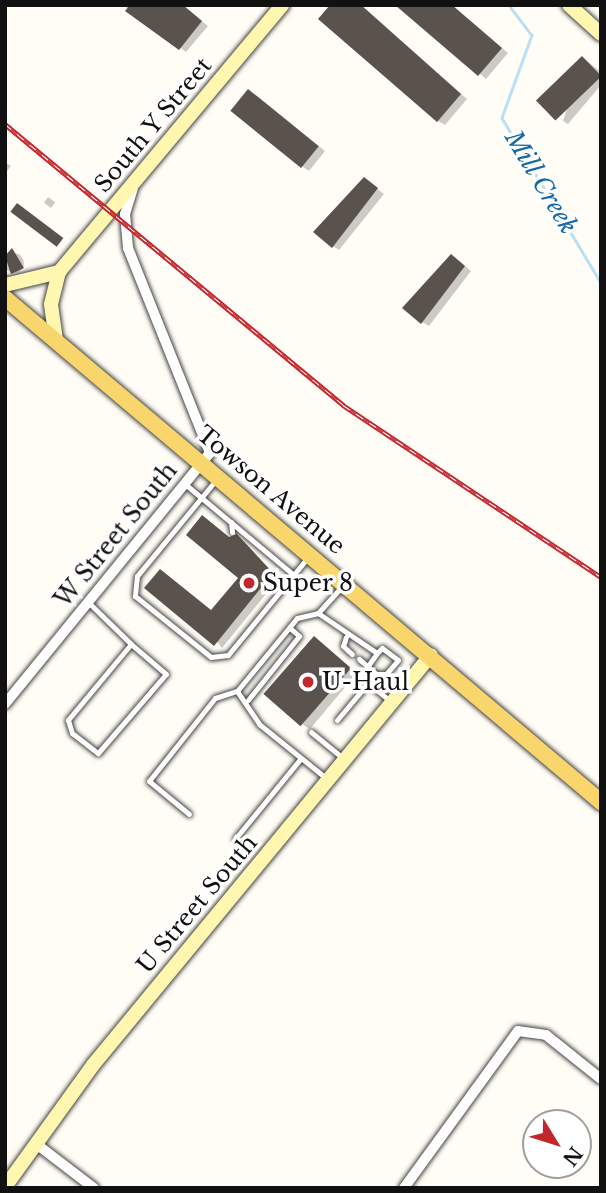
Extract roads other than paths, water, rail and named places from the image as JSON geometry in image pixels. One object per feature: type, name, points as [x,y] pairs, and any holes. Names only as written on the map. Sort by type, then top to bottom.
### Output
[{"type":"main road","name":"Towson Avenue","points":[[5,298],[203,462],[601,802]]},
{"type":"street","name":"South Y Street","points":[[55,340],[51,304],[59,272],[282,5]]},
{"type":"street","points":[[569,5],[601,34]]},
{"type":"street","name":"W Street South","points":[[5,704],[210,453],[128,248],[125,214],[135,182]]},
{"type":"street","name":"South Y Street","points":[[5,285],[29,284],[59,272]]},
{"type":"street","name":"U Street South","points":[[5,1188],[39,1146],[93,1065],[330,781],[431,655]]},
{"type":"street","points":[[422,1188],[407,1183],[512,1037],[535,1029],[601,1079]]},
{"type":"street","points":[[39,1146],[93,1188]]},
{"type":"lane","points":[[219,476],[137,576],[135,596],[211,657],[228,655],[311,554]]},
{"type":"lane","points":[[185,484],[231,522],[260,540],[261,548]]},
{"type":"lane","points":[[231,522],[232,532]]},
{"type":"lane","points":[[251,547],[261,548],[294,575]]},
{"type":"lane","points":[[189,814],[149,781],[215,698],[237,691],[297,618],[318,613],[345,583]]},
{"type":"lane","points":[[88,602],[166,674],[98,753],[72,733],[68,720],[131,644]]},
{"type":"lane","points":[[318,613],[346,637],[355,636],[377,653]]},
{"type":"lane","points":[[248,700],[299,636],[289,627]]},
{"type":"lane","points":[[346,637],[343,646],[352,654]]},
{"type":"lane","points":[[359,659],[376,674],[386,674],[398,660],[382,648],[368,666]]},
{"type":"lane","points":[[337,720],[376,674]]},
{"type":"lane","points":[[368,683],[393,703]]},
{"type":"lane","points":[[237,691],[248,700],[259,724],[330,781]]},
{"type":"lane","points":[[312,732],[346,761]]},
{"type":"lane","points":[[235,839],[301,758]]},
{"type":"waterway","name":"Mill Creek","points":[[509,5],[532,35],[502,118],[601,283]]},
{"type":"railway","points":[[5,124],[343,405],[601,577]]},
{"type":"place","name":"Super 8","points":[[249,583]]},
{"type":"place","name":"U-Haul","points":[[308,682]]}]
